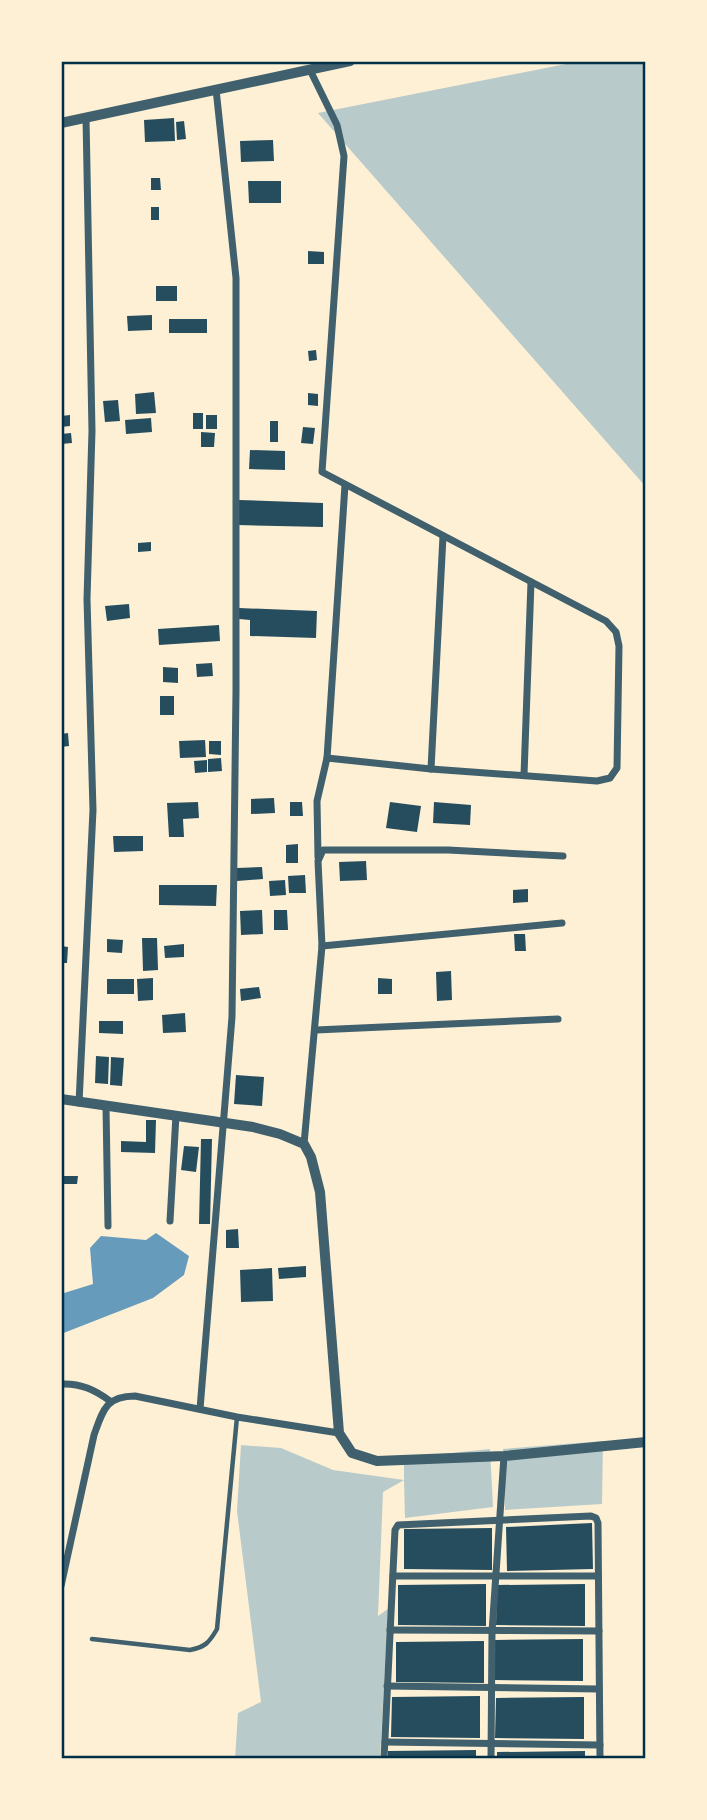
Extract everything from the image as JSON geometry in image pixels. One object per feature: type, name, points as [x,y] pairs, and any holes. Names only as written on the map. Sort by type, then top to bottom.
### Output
[{"type":"street","points":[[61,123],[351,61]]},
{"type":"street","points":[[310,70],[337,125],[344,156],[322,472],[606,621],[616,632],[619,646],[617,768],[610,778],[597,781],[430,769],[327,758]]},
{"type":"street","points":[[200,1409],[232,1017],[236,691],[236,278],[216,89]]},
{"type":"street","points":[[79,1103],[93,810],[87,598],[92,431],[86,118]]},
{"type":"street","points":[[345,485],[327,758],[317,802],[322,946],[304,1144],[320,1192],[339,1433],[352,1453],[377,1461],[504,1456],[646,1442]]},
{"type":"street","points":[[430,769],[443,536]]},
{"type":"street","points":[[524,775],[531,582]]},
{"type":"street","points":[[318,861],[323,850],[334,849],[448,850],[563,856]]},
{"type":"street","points":[[322,946],[562,923]]},
{"type":"street","points":[[316,1030],[558,1018]]},
{"type":"street","points":[[61,1099],[253,1127],[304,1144]]},
{"type":"street","points":[[106,1107],[107,1226]]},
{"type":"street","points":[[170,1221],[176,1115]]},
{"type":"street","points":[[61,1384],[70,1383],[92,1389],[110,1401]]},
{"type":"street","points":[[61,1586],[94,1434],[101,1414],[110,1401],[120,1396],[135,1396],[237,1417],[339,1433]]},
{"type":"street","points":[[491,1759],[492,1632],[504,1456]]},
{"type":"street","points":[[384,1759],[395,1530],[398,1525],[591,1516],[596,1518],[598,1523],[600,1759]]},
{"type":"street","points":[[393,1576],[598,1576]]},
{"type":"street","points":[[390,1630],[599,1631]]},
{"type":"street","points":[[387,1686],[599,1689]]},
{"type":"street","points":[[385,1742],[600,1745]]},
{"type":"lane","points":[[92,1639],[190,1650],[204,1647],[210,1641],[216,1629],[237,1417]]},
{"type":"shaded area","points":[[581,61],[646,61],[646,487],[318,113]]},
{"type":"shaded area","points":[[603,1441],[602,1504],[505,1510],[503,1449]]},
{"type":"shaded area","points":[[241,1445],[281,1448],[333,1470],[404,1480],[383,1492],[378,1616],[388,1609],[380,1759],[235,1759],[238,1713],[261,1702],[237,1511]]},
{"type":"shaded area","points":[[490,1449],[493,1507],[405,1518],[404,1458]]},
{"type":"water","points":[[156,1233],[189,1256],[184,1275],[153,1298],[61,1334],[61,1294],[93,1284],[90,1248],[101,1236],[146,1240]]},
{"type":"building","points":[[174,118],[175,141],[145,142],[144,120]]},
{"type":"building","points":[[184,121],[186,139],[177,140],[176,122]]},
{"type":"building","points":[[273,140],[274,161],[241,162],[240,141]]},
{"type":"building","points":[[151,178],[160,178],[161,190],[151,190]]},
{"type":"building","points":[[248,181],[281,181],[281,203],[249,203]]},
{"type":"building","points":[[151,207],[159,207],[159,220],[151,220]]},
{"type":"building","points":[[308,251],[324,252],[324,264],[308,264]]},
{"type":"building","points":[[156,286],[177,286],[177,301],[156,301]]},
{"type":"building","points":[[152,315],[152,330],[128,331],[127,316]]},
{"type":"building","points":[[169,319],[207,319],[207,333],[169,333]]},
{"type":"building","points":[[316,350],[317,360],[309,361],[308,351]]},
{"type":"building","points":[[154,392],[156,413],[136,414],[135,394]]},
{"type":"building","points":[[308,393],[318,394],[318,406],[308,405]]},
{"type":"building","points":[[118,400],[120,421],[105,422],[103,401]]},
{"type":"building","points":[[193,413],[203,413],[203,429],[193,429]]},
{"type":"building","points":[[70,415],[70,426],[61,427],[61,416]]},
{"type":"building","points":[[206,415],[217,415],[217,429],[206,429]]},
{"type":"building","points":[[151,418],[152,432],[126,434],[125,420]]},
{"type":"building","points":[[270,421],[278,421],[278,442],[270,442]]},
{"type":"building","points":[[303,427],[315,428],[313,444],[301,443]]},
{"type":"building","points":[[201,432],[215,433],[214,447],[201,447]]},
{"type":"building","points":[[71,433],[72,443],[61,444],[61,434]]},
{"type":"building","points":[[250,450],[285,451],[285,470],[249,469]]},
{"type":"building","points":[[239,500],[323,503],[323,527],[238,525]]},
{"type":"building","points":[[151,542],[151,551],[138,552],[138,543]]},
{"type":"building","points":[[129,604],[130,618],[107,621],[105,606]]},
{"type":"building","points":[[239,608],[317,611],[316,638],[250,636],[250,620],[239,619]]},
{"type":"building","points":[[219,625],[220,641],[159,645],[158,629]]},
{"type":"building","points":[[212,663],[213,676],[197,677],[196,664]]},
{"type":"building","points":[[163,667],[178,668],[178,683],[163,682]]},
{"type":"building","points":[[160,696],[174,696],[174,715],[160,715]]},
{"type":"building","points":[[68,733],[69,746],[61,747],[61,734]]},
{"type":"building","points":[[205,740],[206,757],[180,758],[179,741]]},
{"type":"building","points":[[209,741],[221,741],[221,755],[209,754]]},
{"type":"building","points":[[221,758],[222,771],[208,772],[208,759]]},
{"type":"building","points":[[207,760],[207,772],[195,773],[194,761]]},
{"type":"building","points":[[274,798],[275,813],[251,814],[251,799]]},
{"type":"building","points":[[198,802],[199,818],[183,819],[184,837],[169,837],[167,803]]},
{"type":"building","points":[[290,802],[302,802],[303,816],[290,816]]},
{"type":"building","points":[[390,802],[421,806],[417,832],[386,828]]},
{"type":"building","points":[[434,802],[471,805],[470,825],[433,823]]},
{"type":"building","points":[[113,836],[143,836],[143,851],[114,852]]},
{"type":"building","points":[[298,844],[298,863],[286,863],[286,845]]},
{"type":"building","points":[[366,861],[367,880],[340,881],[339,862]]},
{"type":"building","points":[[262,867],[263,879],[237,881],[237,868]]},
{"type":"building","points":[[305,875],[306,893],[289,893],[288,876]]},
{"type":"building","points":[[285,880],[286,895],[270,896],[269,881]]},
{"type":"building","points":[[159,885],[217,885],[216,906],[159,905]]},
{"type":"building","points":[[528,889],[528,902],[513,903],[513,890]]},
{"type":"building","points":[[262,910],[263,934],[241,935],[240,911]]},
{"type":"building","points":[[274,910],[287,910],[288,930],[274,930]]},
{"type":"building","points":[[514,934],[525,934],[526,951],[515,951]]},
{"type":"building","points":[[142,938],[157,938],[158,970],[143,971]]},
{"type":"building","points":[[107,939],[123,940],[122,953],[107,952]]},
{"type":"building","points":[[184,944],[184,957],[165,958],[164,946]]},
{"type":"building","points":[[61,946],[68,947],[67,963],[61,963]]},
{"type":"building","points":[[451,971],[452,1000],[437,1001],[436,972]]},
{"type":"building","points":[[153,978],[153,1000],[138,1001],[137,979]]},
{"type":"building","points":[[378,978],[392,979],[392,994],[378,994]]},
{"type":"building","points":[[107,979],[134,979],[134,994],[107,994]]},
{"type":"building","points":[[259,987],[261,998],[241,1001],[240,989]]},
{"type":"building","points":[[185,1013],[186,1032],[163,1033],[162,1015]]},
{"type":"building","points":[[99,1021],[123,1021],[123,1034],[99,1033]]},
{"type":"building","points":[[96,1056],[109,1057],[108,1084],[95,1083]]},
{"type":"building","points":[[111,1057],[124,1058],[122,1086],[110,1085]]},
{"type":"building","points":[[236,1075],[264,1077],[262,1106],[234,1104]]},
{"type":"building","points":[[146,1120],[156,1120],[155,1153],[121,1152],[121,1141],[146,1142]]},
{"type":"building","points":[[201,1139],[212,1139],[210,1224],[199,1224]]},
{"type":"building","points":[[184,1146],[199,1147],[196,1172],[181,1170]]},
{"type":"building","points":[[61,1176],[78,1176],[77,1184],[61,1184]]},
{"type":"building","points":[[238,1229],[239,1248],[226,1248],[226,1230]]},
{"type":"building","points":[[306,1266],[306,1277],[279,1279],[278,1268]]},
{"type":"building","points":[[272,1268],[273,1301],[241,1302],[240,1270]]},
{"type":"building","points":[[592,1523],[593,1569],[507,1571],[506,1527]]},
{"type":"building","points":[[492,1528],[492,1570],[404,1569],[404,1529]]},
{"type":"building","points":[[486,1584],[486,1626],[398,1625],[398,1585]]},
{"type":"building","points":[[585,1584],[585,1626],[496,1625],[497,1585]]},
{"type":"building","points":[[583,1639],[583,1681],[495,1680],[495,1640]]},
{"type":"building","points":[[484,1641],[484,1683],[396,1682],[396,1642]]},
{"type":"building","points":[[480,1696],[480,1738],[391,1737],[392,1697]]},
{"type":"building","points":[[584,1697],[584,1739],[495,1738],[496,1698]]},
{"type":"building","points":[[476,1750],[476,1759],[388,1759],[388,1751]]},
{"type":"building","points":[[585,1751],[585,1759],[497,1759],[497,1752]]}]
